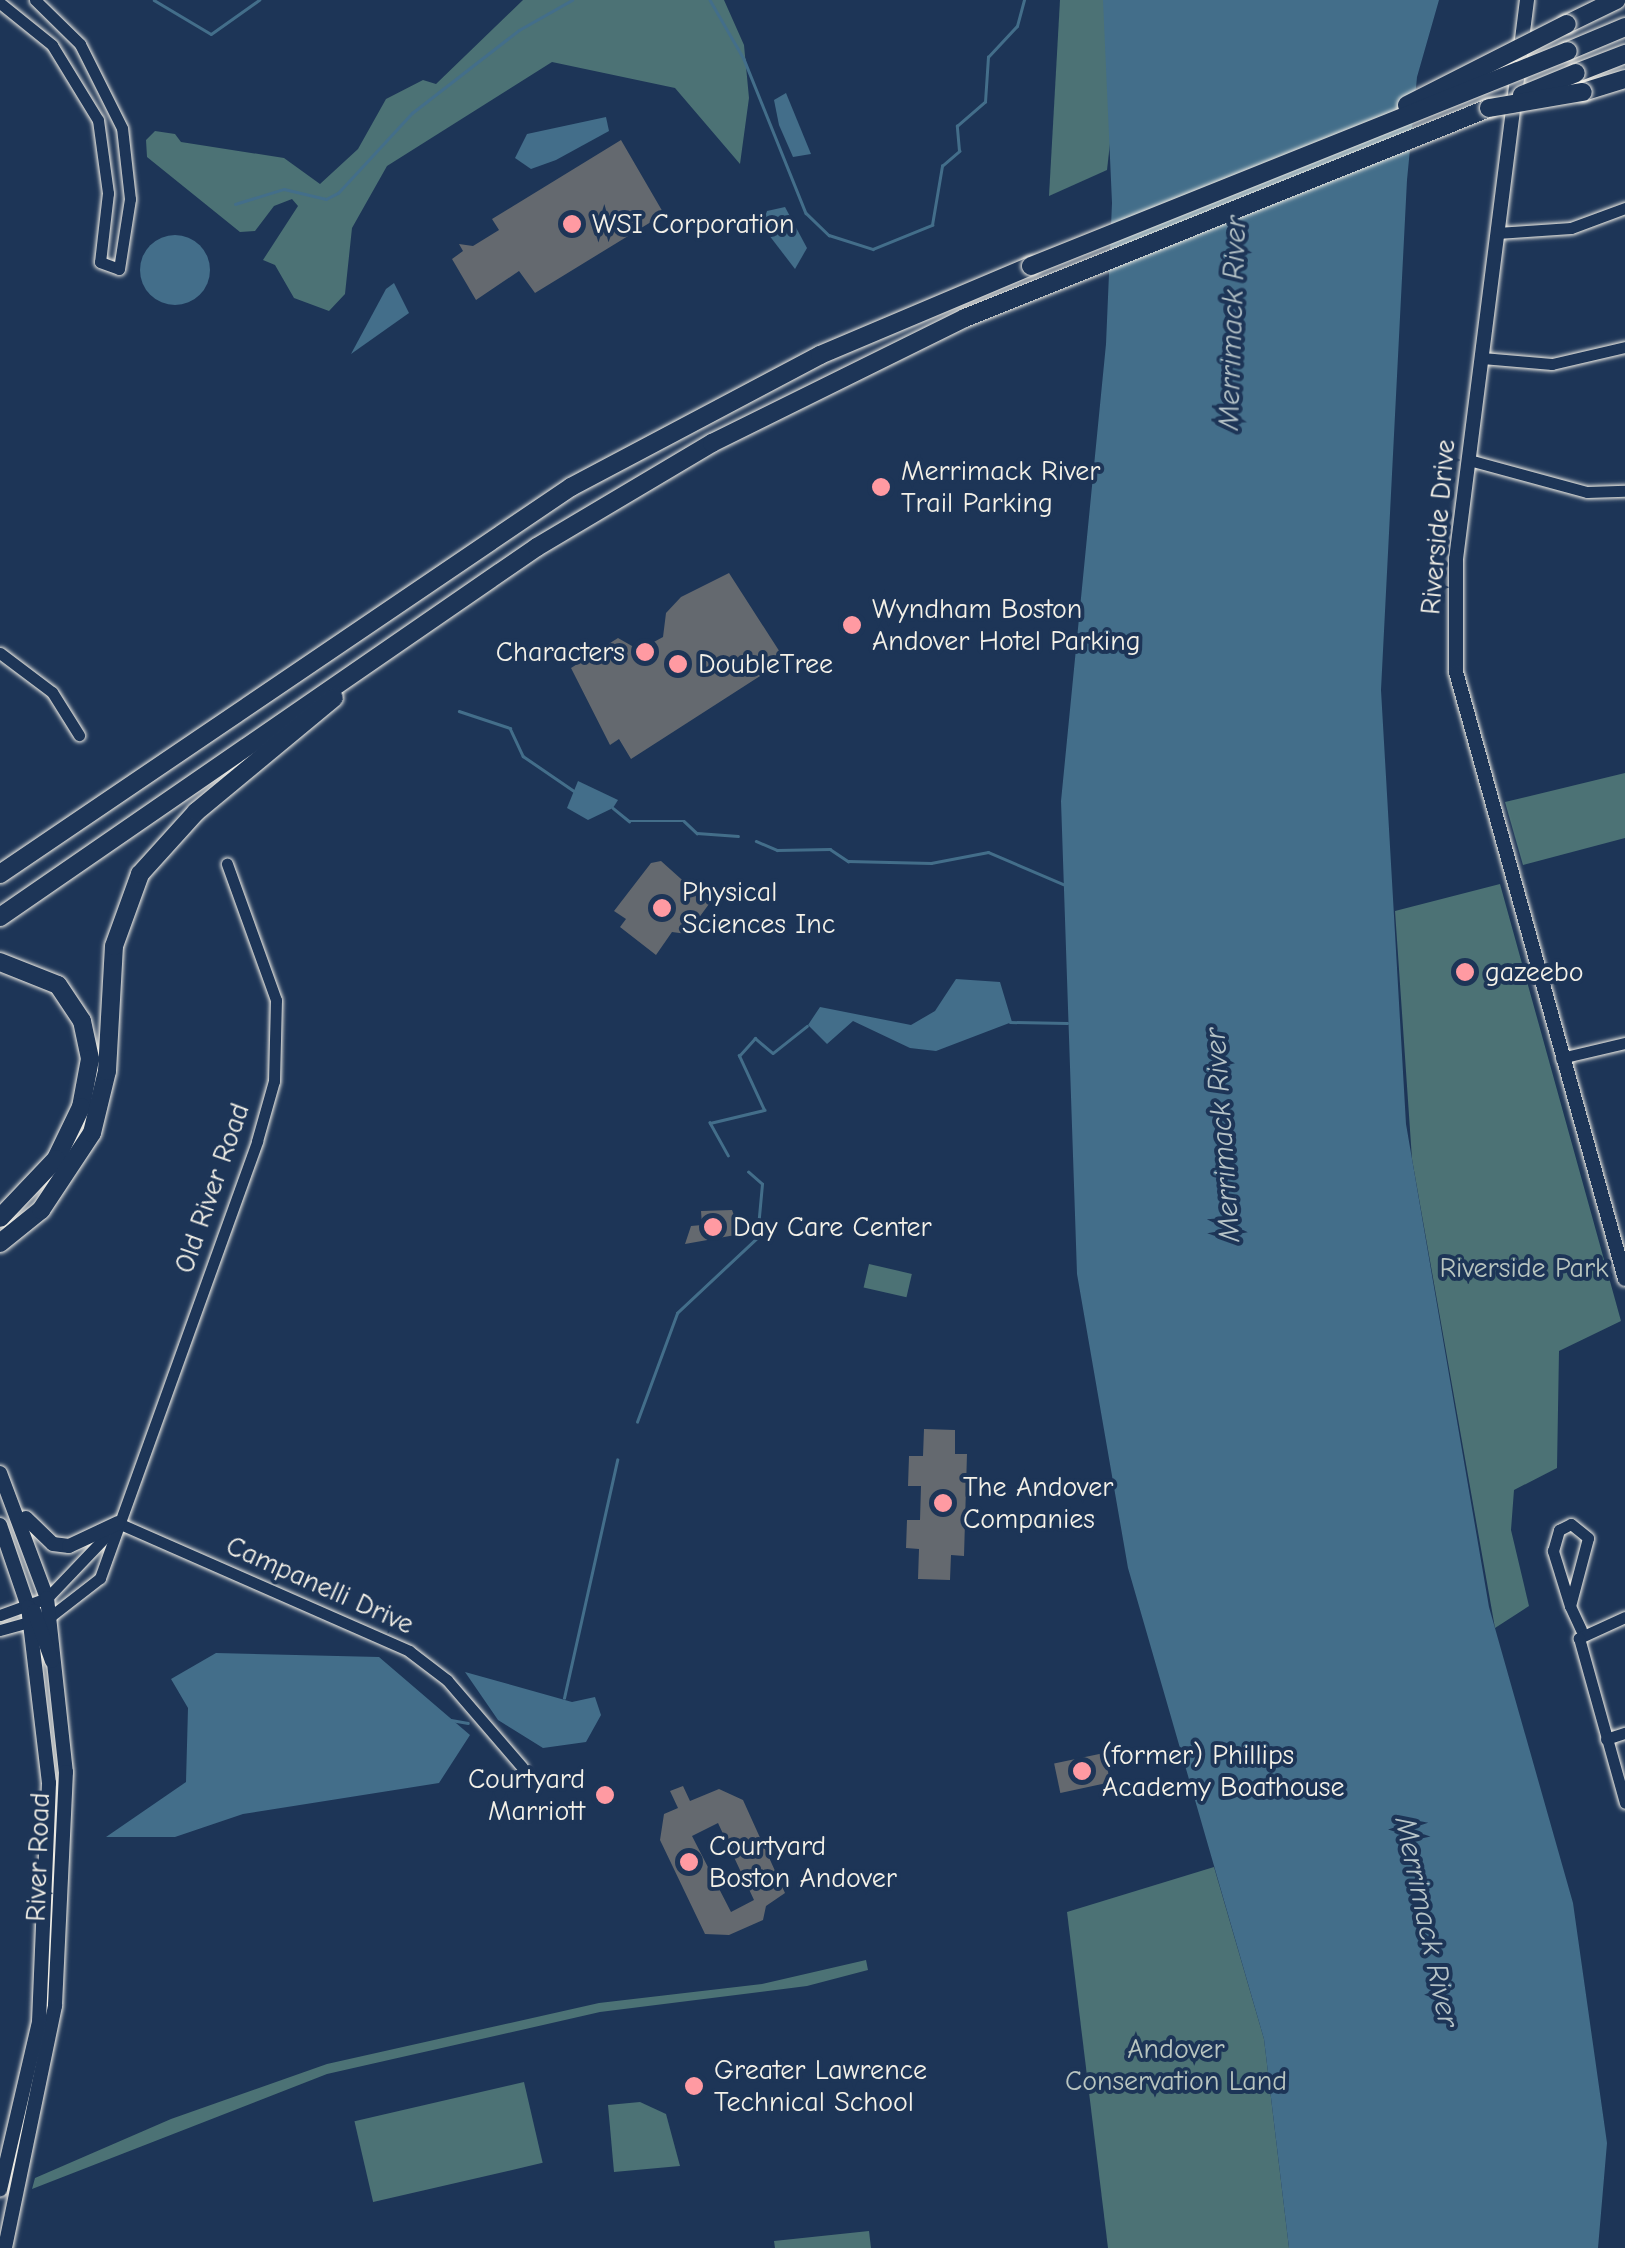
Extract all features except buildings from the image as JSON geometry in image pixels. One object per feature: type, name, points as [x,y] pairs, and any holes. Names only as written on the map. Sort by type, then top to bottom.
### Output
[{"type":"highway","points":[[1364,131],[1616,0]]},
{"type":"highway","points":[[0,874],[571,487],[820,355],[1625,27]]},
{"type":"highway","points":[[0,917],[402,640],[712,443],[1043,287],[1625,54]]},
{"type":"highway","points":[[1490,108],[1583,92],[1625,80]]},
{"type":"highway","points":[[0,1243],[41,1210],[92,1132],[107,1071],[114,946],[140,874],[196,812],[402,640]]},
{"type":"highway","points":[[0,962],[58,984],[82,1021],[90,1059],[82,1107],[56,1158],[0,1218]]},
{"type":"main road","name":"Riverside Drive","points":[[1528,0],[1453,596],[1456,672],[1625,1280]]},
{"type":"main road","name":"River Road","points":[[0,1473],[18,1510],[47,1598],[37,1616],[50,1782],[39,2022],[0,2190]]},
{"type":"main road","points":[[18,1510],[53,1544],[69,1546],[118,1523]]},
{"type":"main road","name":"River Road","points":[[0,1525],[37,1616],[64,1715],[55,2006],[6,2248]]},
{"type":"main road","points":[[0,1539],[0,1556]]},
{"type":"street","points":[[0,3],[52,45],[98,120],[108,193],[100,262],[119,269],[130,199],[119,118],[80,44],[35,0]]},
{"type":"street","points":[[1497,232],[1571,228],[1625,208]]},
{"type":"street","points":[[1482,358],[1552,364],[1625,346]]},
{"type":"street","points":[[1469,460],[1586,492],[1625,491]]},
{"type":"street","points":[[0,653],[52,692],[79,735]]},
{"type":"street","name":"Old River Road","points":[[37,1616],[100,1578],[274,1081],[276,1000],[226,864]]},
{"type":"street","points":[[1561,1058],[1625,1044]]},
{"type":"street","name":"Old River Road","points":[[47,1598],[118,1523]]},
{"type":"street","name":"Campanelli Drive","points":[[118,1523],[409,1651],[447,1680],[522,1767]]},
{"type":"street","points":[[1570,1606],[1588,1541],[1571,1524],[1559,1530],[1554,1551],[1570,1606],[1581,1630],[1625,1803]]},
{"type":"street","points":[[0,1614],[37,1616]]},
{"type":"street","points":[[0,1630],[37,1616]]},
{"type":"street","points":[[1581,1630],[1625,1617]]},
{"type":"street","points":[[1606,1739],[1625,1734]]},
{"type":"green space","points":[[523,0],[724,0],[744,45],[749,98],[740,164],[675,88],[552,62],[387,166],[352,228],[345,294],[329,311],[294,298],[275,265],[263,260],[298,206],[292,199],[274,206],[255,231],[240,232],[147,157],[146,140],[155,131],[175,134],[181,142],[284,158],[320,184],[358,149],[386,99],[423,80],[436,84]]},
{"type":"green space","points":[[1060,0],[1121,0],[1124,18],[1107,170],[1049,196]]},
{"type":"green space","points":[[1625,773],[1625,838],[1523,865],[1505,802]]},
{"type":"green space","name":"Riverside Park","points":[[1500,884],[1621,1321],[1559,1351],[1557,1468],[1514,1490],[1511,1530],[1529,1606],[1495,1628],[1412,1159],[1395,911]]},
{"type":"green space","points":[[869,1264],[912,1274],[906,1297],[864,1287]]},
{"type":"green space","name":"Andover Conservation Land","points":[[1214,1867],[1264,2039],[1289,2248],[1108,2248],[1067,1912]]},
{"type":"green space","points":[[866,1960],[868,1970],[807,1986],[600,2012],[327,2074],[32,2189],[35,2178],[171,2119],[327,2064],[599,2003],[762,1984]]},
{"type":"green space","points":[[524,2082],[543,2163],[373,2202],[354,2121]]},
{"type":"green space","points":[[640,2102],[666,2114],[680,2166],[614,2172],[608,2105]]},
{"type":"green space","points":[[869,2231],[871,2248],[775,2248],[774,2241]]},
{"type":"water","name":"Merrimack River","points":[[1103,0],[1439,0],[1417,77],[1407,180],[1381,690],[1406,1124],[1489,1607],[1573,1903],[1607,2143],[1598,2248],[1289,2248],[1264,2039],[1128,1568],[1077,1274],[1061,801],[1106,344],[1112,203]]},
{"type":"water","points":[[786,93],[811,154],[793,157],[779,125],[774,100]]},
{"type":"water","points":[[606,117],[609,131],[556,160],[531,169],[515,158],[527,134]]},
{"type":"water","points":[[785,207],[807,248],[795,269],[762,226],[767,211]]},
{"type":"water","points":[[175,235],[189,237],[200,245],[208,256],[208,284],[200,295],[189,303],[175,305],[161,303],[150,295],[142,284],[140,270],[142,256],[150,245],[161,237]]},
{"type":"water","points":[[394,283],[409,313],[351,354],[386,289]]},
{"type":"water","points":[[578,781],[618,800],[613,808],[588,820],[567,808]]},
{"type":"water","points":[[956,979],[1000,982],[1012,1022],[936,1051],[910,1048],[853,1021],[827,1044],[808,1025],[820,1007],[911,1025],[935,1011]]},
{"type":"water","points":[[216,1653],[379,1657],[470,1735],[439,1783],[243,1814],[175,1837],[106,1837],[186,1782],[188,1708],[171,1679]]},
{"type":"water","points":[[465,1672],[572,1702],[595,1697],[601,1715],[586,1742],[543,1748],[498,1720]]},
{"type":"waterway","points":[[154,0],[211,34],[259,0]]},
{"type":"waterway","points":[[235,204],[284,189],[326,199],[338,193],[412,113],[519,30],[572,0]]},
{"type":"waterway","points":[[710,0],[744,59],[806,213],[829,235],[873,249],[932,225],[942,166],[959,151],[957,126],[985,102],[988,57],[1017,26],[1024,0]]},
{"type":"waterway","points":[[459,711],[510,728],[523,756],[574,791]]},
{"type":"waterway","points":[[613,808],[629,821],[684,821],[697,833],[738,836]]},
{"type":"waterway","points":[[756,841],[777,850],[830,849],[848,861],[931,863],[988,852],[1063,884]]},
{"type":"waterway","points":[[1010,1022],[1067,1023]]},
{"type":"waterway","points":[[728,1156],[710,1123],[764,1110],[739,1056],[755,1038],[773,1053],[807,1026]]},
{"type":"waterway","points":[[637,1422],[677,1313],[757,1238],[762,1184],[748,1172]]},
{"type":"waterway","points":[[564,1698],[617,1460]]},
{"type":"waterway","points":[[451,1720],[468,1723]]},
{"type":"place","name":"WSI Corporation","points":[[572,224]]},
{"type":"place","name":"Merrimack River Trail Parking","points":[[881,487]]},
{"type":"place","name":"Wyndham Boston Andover Hotel Parking","points":[[852,625]]},
{"type":"place","name":"Characters","points":[[645,652]]},
{"type":"place","name":"DoubleTree","points":[[678,664]]},
{"type":"place","name":"Physical Sciences Inc","points":[[662,908]]},
{"type":"place","name":"gazeebo","points":[[1465,972]]},
{"type":"place","name":"Day Care Center","points":[[713,1227]]},
{"type":"place","name":"The Andover Companies","points":[[943,1503]]},
{"type":"place","name":"(former) Phillips Academy Boathouse","points":[[1082,1771]]},
{"type":"place","name":"Courtyard Marriott","points":[[605,1795]]},
{"type":"place","name":"Courtyard Boston Andover","points":[[689,1862]]},
{"type":"place","name":"Greater Lawrence Technical School","points":[[694,2086]]}]
